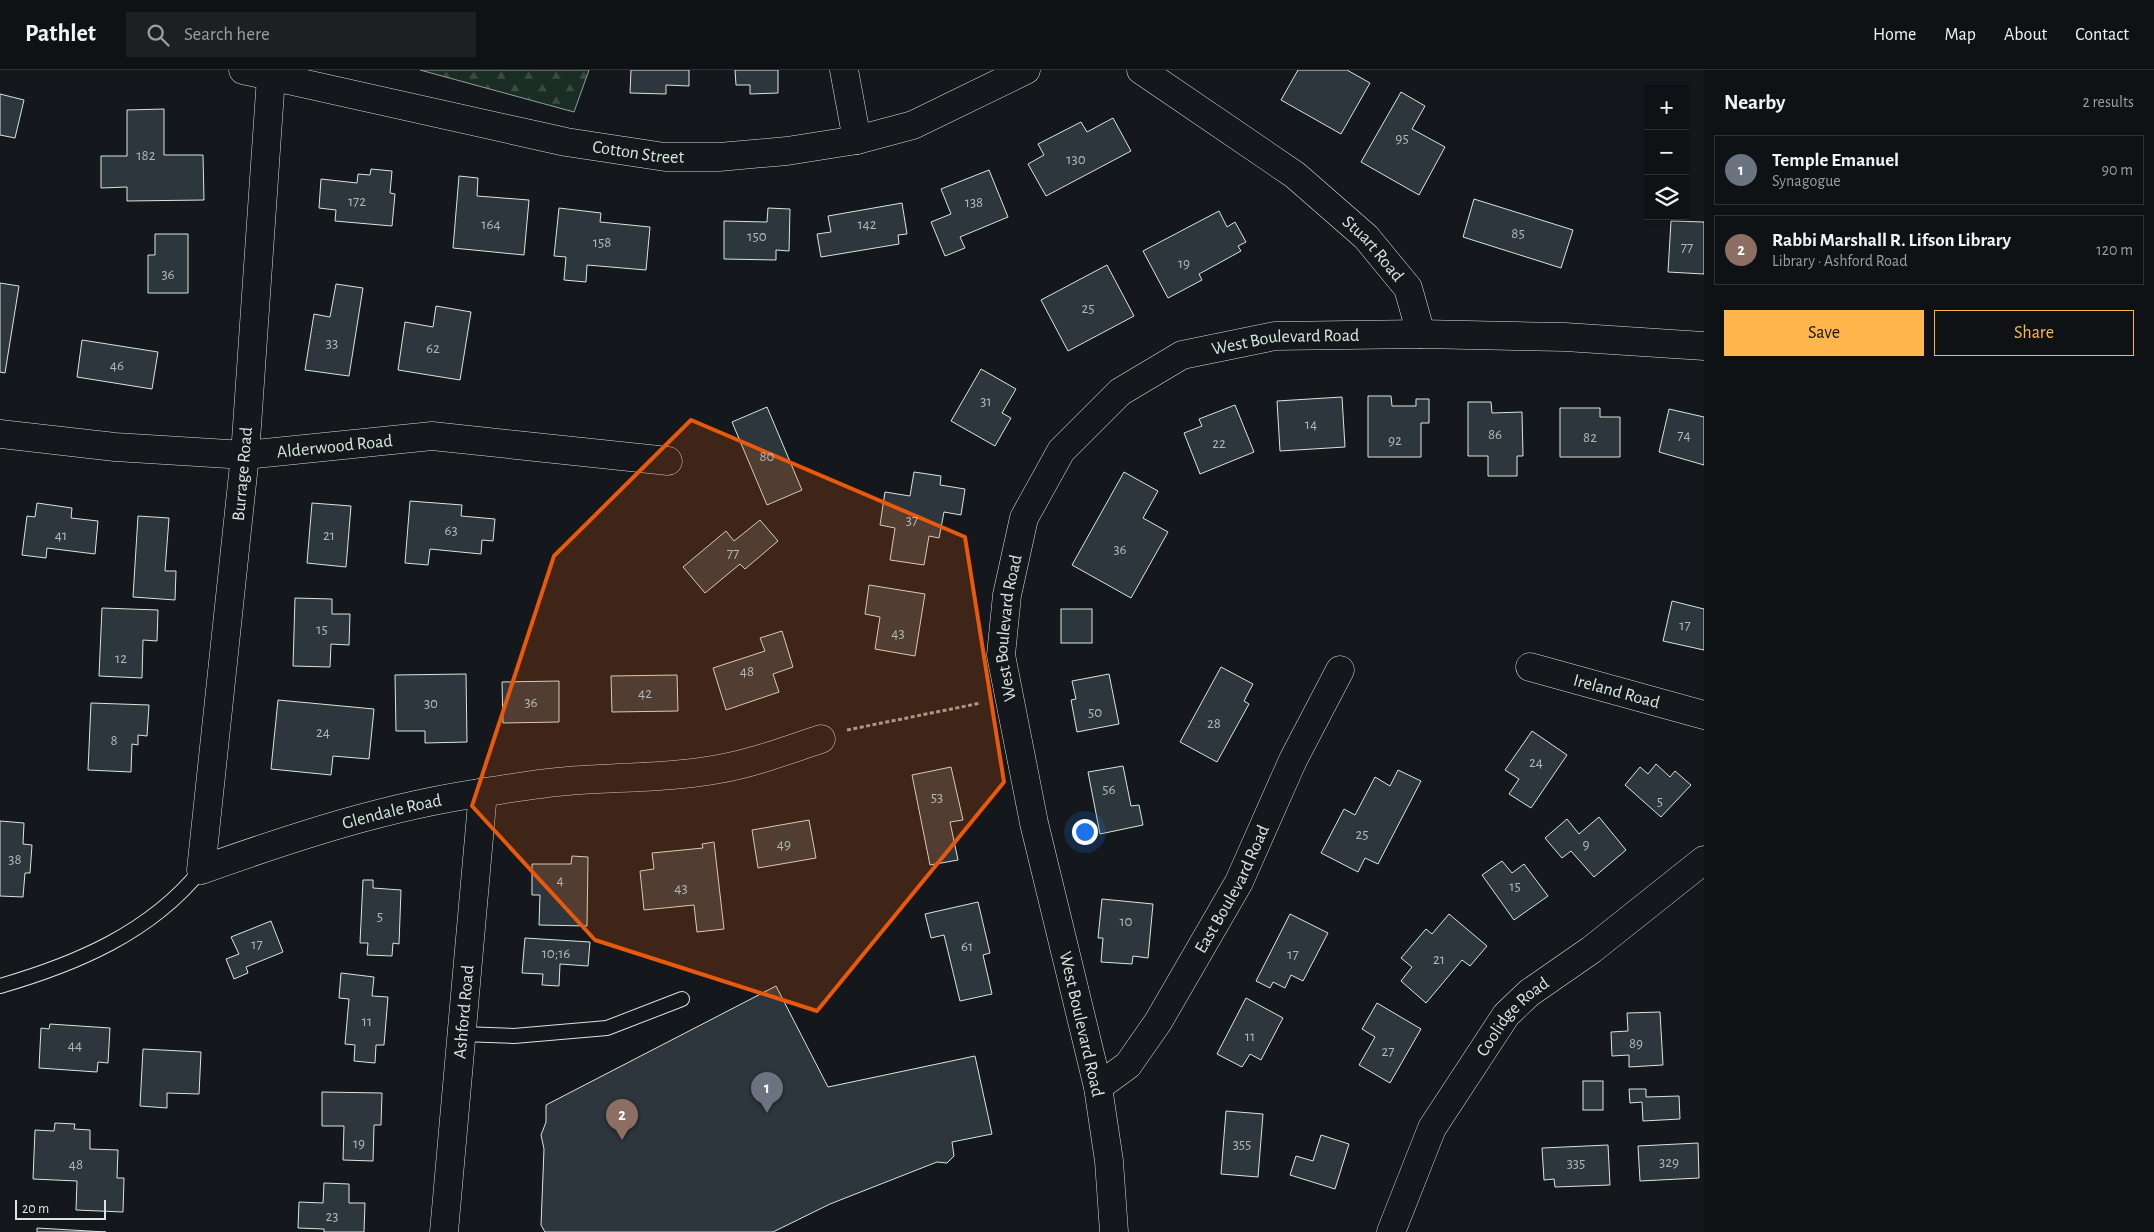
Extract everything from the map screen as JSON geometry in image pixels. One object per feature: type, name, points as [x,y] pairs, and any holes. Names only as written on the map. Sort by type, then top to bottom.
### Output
[{"type":"street","name":"Cotton Street","points":[[243,70],[566,142],[666,157],[720,157],[786,151],[857,140],[912,125],[1026,70]]},
{"type":"street","points":[[844,70],[857,140]]},
{"type":"street","name":"Stuart Road","points":[[1141,70],[1295,175],[1366,237],[1408,288],[1421,334]]},
{"type":"street","name":"Burrage Road","points":[[201,870],[245,454],[271,77]]},
{"type":"street","points":[[1421,334],[1565,337],[1704,346]]},
{"type":"street","name":"West Boulevard Road","points":[[1114,1232],[1109,1161],[1098,1087],[1034,823],[1001,655],[1007,595],[1024,518],[1061,451],[1120,392],[1182,355],[1275,336],[1421,334]]},
{"type":"street","name":"Alderwood Road","points":[[0,434],[115,448],[245,454],[432,436],[668,461]]},
{"type":"street","name":"Ireland Road","points":[[1530,667],[1704,715]]},
{"type":"street","name":"East Boulevard Road","points":[[1098,1087],[1128,1065],[1163,1014],[1239,882],[1293,760],[1340,670]]},
{"type":"street","name":"Glendale Road","points":[[201,870],[350,820],[483,792],[567,781],[654,776],[719,769],[768,757],[821,738]]},
{"type":"street","name":"Ashford Road","points":[[444,1232],[483,792]]},
{"type":"street","name":"Coolidge Road","points":[[1391,1232],[1432,1128],[1506,1015],[1529,993],[1591,950],[1704,860]]},
{"type":"lane","name":"Glendale Road","points":[[0,986],[39,974],[88,955],[132,932],[174,900],[201,870]]},
{"type":"lane","points":[[462,1034],[514,1036],[607,1028],[682,999]]},
{"type":"path","points":[[821,738],[860,726],[1009,697]]},
{"type":"highlighted area","points":[[691,420],[965,537],[1004,782],[817,1011],[595,940],[472,806],[554,556]]},
{"type":"green space","points":[[420,70],[589,70],[574,112]]},
{"type":"building","points":[[631,70],[689,70],[689,86],[666,85],[666,94],[630,93]]},
{"type":"building","points":[[735,70],[778,70],[778,93],[750,94],[750,85],[736,85]]},
{"type":"building","points":[[1298,70],[1347,70],[1370,83],[1341,134],[1281,100]]},
{"type":"building","points":[[1401,92],[1425,106],[1412,129],[1445,147],[1419,195],[1361,162]]},
{"type":"building","points":[[0,94],[24,100],[15,138],[0,135]]},
{"type":"building","points":[[164,109],[164,155],[203,155],[204,200],[127,201],[127,187],[101,188],[101,156],[127,156],[127,110]]},
{"type":"building","points":[[1113,118],[1131,151],[1046,196],[1028,164],[1044,155],[1038,144],[1081,122],[1087,132]]},
{"type":"building","points":[[371,169],[392,171],[390,193],[395,194],[392,226],[335,221],[336,210],[319,208],[321,179],[357,183],[358,174],[370,175]]},
{"type":"building","points":[[989,170],[1008,217],[960,237],[965,248],[945,256],[931,222],[951,214],[941,189]]},
{"type":"building","points":[[459,176],[478,178],[477,196],[529,200],[524,255],[453,248]]},
{"type":"building","points":[[1474,199],[1573,230],[1561,268],[1463,237]]},
{"type":"building","points":[[902,203],[907,234],[898,235],[899,244],[821,257],[817,234],[831,232],[828,216]]},
{"type":"building","points":[[559,208],[601,213],[600,222],[650,227],[646,270],[587,265],[586,282],[564,280],[566,257],[554,256]]},
{"type":"building","points":[[768,208],[790,209],[789,251],[776,250],[776,260],[724,259],[724,221],[767,222]]},
{"type":"building","points":[[1219,211],[1227,227],[1235,222],[1246,242],[1238,246],[1241,251],[1199,274],[1202,280],[1168,298],[1143,251]]},
{"type":"building","points":[[1671,221],[1704,222],[1704,274],[1668,272]]},
{"type":"building","points":[[155,234],[188,234],[188,293],[148,293],[148,255],[155,255]]},
{"type":"building","points":[[1107,265],[1134,316],[1068,351],[1041,300]]},
{"type":"building","points":[[0,283],[19,286],[5,373],[0,372]]},
{"type":"building","points":[[336,284],[363,288],[349,376],[305,370],[314,314],[330,317]]},
{"type":"building","points":[[436,306],[471,312],[460,380],[398,370],[405,322],[433,327]]},
{"type":"building","points":[[82,340],[158,352],[152,389],[77,377]]},
{"type":"building","points":[[981,369],[1016,389],[1002,413],[1011,418],[995,446],[951,421]]},
{"type":"building","points":[[1368,396],[1391,396],[1392,406],[1416,406],[1416,399],[1429,399],[1429,423],[1421,423],[1421,457],[1368,457]]},
{"type":"building","points":[[1342,397],[1345,447],[1280,451],[1277,401]]},
{"type":"building","points":[[1468,402],[1491,402],[1492,413],[1522,412],[1523,456],[1517,456],[1517,476],[1488,476],[1488,456],[1468,456]]},
{"type":"building","points":[[1235,405],[1254,452],[1200,474],[1184,433],[1202,426],[1199,419]]},
{"type":"building","points":[[767,407],[802,490],[767,505],[732,422]]},
{"type":"building","points":[[1560,408],[1600,408],[1600,417],[1620,417],[1620,457],[1560,457]]},
{"type":"building","points":[[1669,409],[1704,417],[1704,465],[1659,452]]},
{"type":"building","points":[[914,472],[941,476],[940,485],[965,489],[961,515],[944,512],[939,538],[929,536],[924,565],[890,560],[895,528],[880,525],[885,492],[910,496]]},
{"type":"building","points":[[1124,472],[1158,491],[1143,518],[1168,532],[1131,598],[1072,565]]},
{"type":"building","points":[[410,501],[462,505],[461,516],[495,519],[493,541],[482,540],[481,554],[430,549],[428,565],[405,563]]},
{"type":"building","points":[[37,503],[72,508],[71,518],[98,521],[95,554],[47,548],[46,558],[22,555],[27,516],[35,517]]},
{"type":"building","points":[[312,503],[351,506],[346,567],[307,563]]},
{"type":"building","points":[[138,516],[169,518],[165,571],[176,571],[175,600],[133,597]]},
{"type":"building","points":[[760,520],[778,541],[745,569],[740,564],[705,593],[683,567],[726,531],[734,541]]},
{"type":"building","points":[[869,585],[925,594],[915,656],[875,649],[880,617],[865,614]]},
{"type":"building","points":[[295,598],[332,599],[332,614],[350,614],[349,645],[331,644],[330,667],[293,666]]},
{"type":"building","points":[[1672,601],[1704,609],[1704,650],[1663,641]]},
{"type":"building","points":[[102,608],[158,610],[157,641],[143,640],[142,678],[99,676]]},
{"type":"building","points":[[1061,609],[1092,609],[1092,643],[1061,643]]},
{"type":"building","points":[[782,631],[793,667],[773,674],[779,692],[726,710],[713,668],[765,651],[760,638]]},
{"type":"building","points":[[1221,667],[1253,684],[1244,701],[1249,704],[1217,762],[1180,742]]},
{"type":"building","points":[[466,674],[467,742],[425,743],[425,731],[396,731],[395,675]]},
{"type":"building","points":[[1109,674],[1119,724],[1077,732],[1071,700],[1076,699],[1072,681]]},
{"type":"building","points":[[677,675],[678,711],[612,712],[611,676]]},
{"type":"building","points":[[559,681],[559,722],[503,723],[502,682]]},
{"type":"building","points":[[278,700],[374,709],[369,759],[333,756],[331,775],[271,769]]},
{"type":"building","points":[[91,703],[149,705],[147,736],[138,735],[138,745],[132,744],[131,772],[88,770]]},
{"type":"building","points":[[1532,731],[1567,755],[1531,808],[1509,794],[1519,779],[1505,770]]},
{"type":"building","points":[[1656,764],[1670,777],[1675,771],[1691,785],[1661,817],[1625,785],[1640,767],[1648,774]]},
{"type":"building","points":[[1123,766],[1131,806],[1139,805],[1143,825],[1100,834],[1088,772]]},
{"type":"building","points":[[951,767],[963,820],[950,822],[958,860],[930,865],[912,775]]},
{"type":"building","points":[[1398,770],[1421,781],[1378,864],[1365,858],[1358,872],[1321,853],[1344,809],[1355,815],[1375,777],[1390,786]]},
{"type":"building","points":[[1599,817],[1626,850],[1594,877],[1571,851],[1562,858],[1545,838],[1567,819],[1579,834]]},
{"type":"building","points":[[809,820],[816,858],[758,868],[752,830]]},
{"type":"building","points":[[0,821],[24,823],[23,844],[32,845],[30,873],[25,873],[23,897],[0,896]]},
{"type":"building","points":[[714,842],[724,929],[697,932],[694,905],[644,910],[640,871],[654,869],[652,853],[703,848],[702,844]]},
{"type":"building","points":[[572,856],[588,857],[587,926],[539,925],[540,895],[532,895],[532,864],[571,864]]},
{"type":"building","points":[[1502,861],[1512,873],[1524,864],[1548,896],[1514,920],[1482,875]]},
{"type":"building","points":[[363,880],[373,880],[373,888],[401,890],[399,944],[393,943],[392,956],[367,955],[368,943],[360,943]]},
{"type":"building","points":[[1102,899],[1153,904],[1148,958],[1133,956],[1132,964],[1101,962],[1103,938],[1098,938]]},
{"type":"building","points":[[978,902],[990,953],[983,955],[992,994],[960,1001],[944,935],[931,938],[925,914]]},
{"type":"building","points":[[1290,914],[1328,933],[1303,981],[1291,975],[1285,988],[1273,982],[1270,988],[1256,981]]},
{"type":"building","points":[[1449,914],[1487,946],[1470,966],[1462,960],[1426,1003],[1401,981],[1412,967],[1401,958],[1426,929],[1432,934]]},
{"type":"building","points":[[271,921],[283,952],[246,967],[248,973],[234,979],[226,959],[239,954],[231,937]]},
{"type":"building","points":[[525,938],[590,942],[588,966],[560,964],[559,986],[542,985],[543,974],[522,973]]},
{"type":"building","points":[[341,973],[374,977],[372,996],[388,997],[384,1045],[376,1045],[375,1063],[354,1061],[355,1045],[345,1044],[349,999],[339,998]]},
{"type":"building","points":[[776,986],[828,1087],[975,1056],[992,1134],[952,1142],[954,1156],[947,1163],[937,1162],[830,1204],[773,1232],[545,1232],[541,1225],[544,1149],[541,1135],[546,1122],[546,1105]]},
{"type":"building","points":[[1246,998],[1283,1018],[1261,1060],[1250,1054],[1242,1067],[1217,1054]]},
{"type":"building","points":[[1377,1003],[1421,1029],[1390,1083],[1359,1065],[1375,1037],[1362,1029]]},
{"type":"building","points":[[1660,1012],[1663,1065],[1629,1067],[1629,1055],[1612,1056],[1611,1032],[1628,1031],[1627,1013]]},
{"type":"building","points":[[50,1024],[110,1028],[108,1063],[98,1062],[97,1072],[39,1068],[41,1028],[49,1029]]},
{"type":"building","points":[[143,1049],[201,1052],[199,1094],[167,1093],[167,1108],[140,1106]]},
{"type":"building","points":[[1583,1081],[1603,1081],[1603,1110],[1583,1110]]},
{"type":"building","points":[[1629,1089],[1646,1089],[1646,1097],[1679,1096],[1680,1119],[1643,1121],[1642,1102],[1630,1103]]},
{"type":"building","points":[[322,1092],[382,1093],[381,1125],[374,1125],[373,1161],[343,1160],[344,1126],[322,1126]]},
{"type":"building","points":[[1226,1111],[1263,1114],[1258,1177],[1221,1174]]},
{"type":"building","points":[[55,1123],[75,1124],[74,1129],[90,1130],[90,1149],[118,1150],[117,1178],[124,1178],[123,1212],[76,1210],[77,1181],[33,1179],[35,1130],[54,1131]]},
{"type":"building","points":[[1321,1135],[1349,1144],[1335,1189],[1290,1175],[1296,1156],[1313,1161]]},
{"type":"building","points":[[1698,1143],[1699,1178],[1640,1181],[1638,1146]]},
{"type":"building","points":[[1608,1145],[1610,1185],[1555,1187],[1554,1179],[1544,1180],[1542,1148]]},
{"type":"building","points":[[324,1183],[349,1184],[349,1203],[365,1203],[364,1232],[324,1232],[324,1229],[298,1228],[299,1202],[323,1203]]},
{"type":"building","points":[[37,1228],[106,1232],[37,1232]]},
{"type":"place","name":"Temple Emanuel","points":[[767,1113]]},
{"type":"place","name":"Rabbi Marshall R. Lifson Library","points":[[622,1140]]}]
